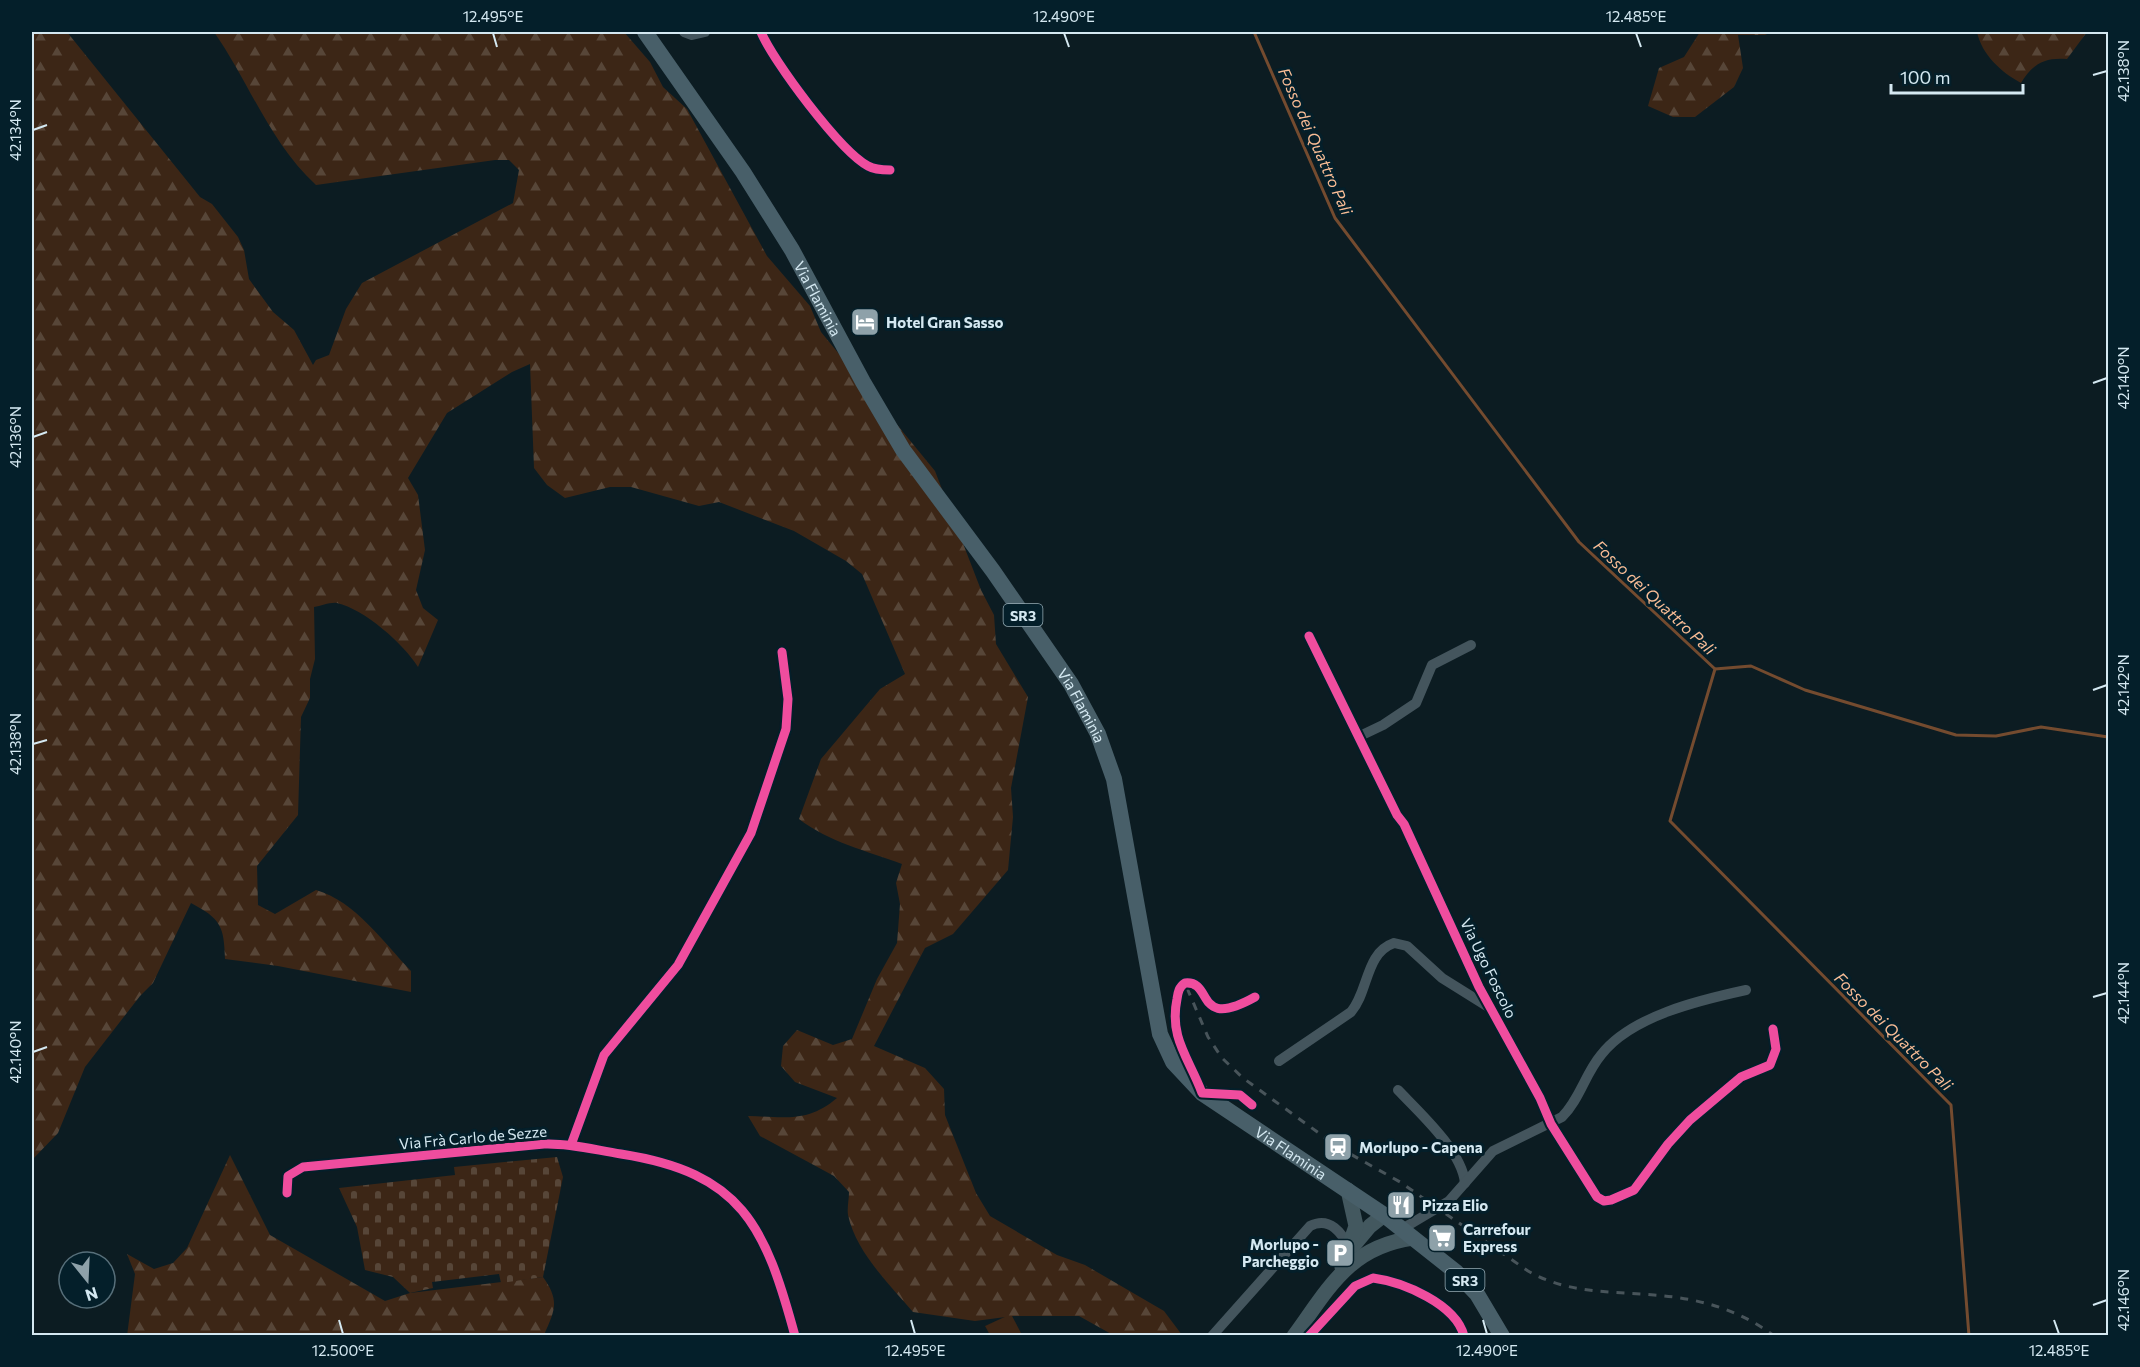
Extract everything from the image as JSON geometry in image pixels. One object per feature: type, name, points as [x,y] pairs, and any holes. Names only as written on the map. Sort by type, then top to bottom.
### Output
[{"type":"main road","name":"Via Flaminia","points":[[645,32],[743,172],[792,250],[863,382],[903,450],[993,571],[1088,713],[1102,744],[1119,801],[1161,1038],[1173,1062],[1202,1093],[1384,1215],[1470,1285],[1502,1335]]},
{"type":"main road","points":[[1348,1191],[1356,1221],[1356,1252]]},
{"type":"main road","points":[[1294,1335],[1356,1252],[1370,1226],[1384,1215]]},
{"type":"main road","points":[[1356,1252],[1392,1241],[1407,1233]]},
{"type":"street","points":[[684,32],[692,35],[705,32]]},
{"type":"street","points":[[761,32],[795,86],[841,142],[870,167],[890,170]]},
{"type":"street","name":"Via Ugo Foscolo","points":[[1309,636],[1397,815],[1404,824],[1491,1008],[1540,1098],[1551,1124],[1597,1197],[1604,1201],[1620,1197],[1642,1183],[1668,1144],[1708,1104],[1741,1077],[1765,1069],[1771,1064],[1776,1049],[1773,1029]]},
{"type":"street","points":[[1360,736],[1383,725],[1416,703],[1432,665],[1471,645]]},
{"type":"street","points":[[571,1145],[604,1055],[678,965],[751,833],[786,729],[788,699],[782,652]]},
{"type":"street","points":[[1279,1061],[1351,1012],[1358,1001],[1374,959],[1382,949],[1394,943],[1407,946],[1442,978],[1491,1008]]},
{"type":"street","points":[[1252,1106],[1240,1095],[1202,1093],[1176,1036],[1174,1019],[1180,986],[1185,982],[1192,982],[1218,1009],[1233,1009],[1255,997]]},
{"type":"street","points":[[1407,1233],[1440,1208],[1466,1183],[1493,1151],[1551,1124],[1568,1110],[1595,1063],[1615,1041],[1638,1026],[1672,1010],[1746,990]]},
{"type":"street","points":[[1398,1090],[1456,1156],[1464,1170],[1466,1183]]},
{"type":"street","name":"Via Frà Carlo de Sezze","points":[[287,1193],[288,1176],[303,1167],[538,1144],[571,1145],[673,1165],[710,1183],[739,1205],[756,1226],[766,1247],[795,1335]]},
{"type":"street","points":[[1212,1335],[1310,1226],[1319,1222],[1332,1226],[1342,1234],[1356,1252]]},
{"type":"street","points":[[1309,1335],[1355,1286],[1373,1278],[1434,1301],[1457,1320],[1464,1335]]},
{"type":"green space","points":[[32,32],[67,32],[200,197],[212,204],[238,237],[244,250],[249,279],[273,312],[294,330],[313,365],[316,360],[329,355],[346,309],[362,283],[513,203],[519,170],[509,160],[495,160],[316,185],[300,168],[273,131],[214,32],[624,32],[650,62],[663,87],[687,109],[767,256],[810,306],[821,332],[935,471],[981,590],[994,615],[996,644],[1028,697],[1011,788],[1013,817],[1008,870],[953,934],[925,948],[874,1046],[925,1068],[944,1089],[945,1115],[976,1193],[990,1216],[1057,1255],[1085,1265],[1164,1311],[1182,1335],[1113,1335],[1079,1316],[1013,1316],[975,1321],[913,1312],[874,1267],[858,1242],[848,1215],[849,1192],[834,1176],[760,1136],[748,1116],[795,1117],[806,1115],[816,1112],[837,1098],[795,1082],[781,1066],[783,1046],[797,1030],[833,1045],[852,1039],[877,979],[897,943],[900,904],[896,883],[902,864],[836,840],[799,819],[821,759],[880,689],[905,674],[862,574],[846,561],[794,531],[719,502],[699,506],[631,487],[610,487],[565,498],[547,485],[534,468],[530,364],[512,372],[447,413],[408,478],[418,495],[425,550],[416,590],[423,608],[438,620],[418,667],[393,638],[359,612],[337,603],[314,607],[315,659],[310,679],[310,698],[301,717],[298,815],[257,866],[258,905],[275,914],[316,890],[330,895],[344,903],[368,924],[411,971],[411,992],[278,966],[225,959],[222,931],[219,925],[209,914],[191,903],[153,983],[140,996],[85,1067],[58,1133],[32,1160]]},
{"type":"green space","points":[[1700,32],[1771,32],[1765,35],[1738,35],[1743,68],[1734,87],[1695,117],[1673,117],[1648,106],[1659,68],[1684,57]]},
{"type":"green space","points":[[1977,32],[2087,32],[2067,59],[2052,59],[2040,63],[2021,83],[2006,74],[1993,62],[1983,48]]},
{"type":"green space","points":[[230,1155],[270,1235],[385,1301],[410,1293],[543,1277],[554,1299],[553,1312],[544,1335],[127,1336],[135,1274],[127,1254],[154,1269],[173,1263],[187,1248]]},
{"type":"green space","points":[[557,1157],[563,1177],[543,1277],[501,1283],[499,1274],[432,1282],[433,1288],[410,1293],[393,1277],[365,1270],[357,1227],[339,1188],[455,1175],[454,1167]]},
{"type":"green space","points":[[1011,1314],[1022,1335],[990,1335],[985,1326]]},
{"type":"waterway","name":"Fosso dei Quattro Pali","points":[[1254,32],[1335,218],[1579,542],[1715,669],[1670,821],[1951,1105],[1969,1336]]},
{"type":"waterway","points":[[1715,669],[1751,666],[1805,690],[1956,735],[1996,736],[2041,727],[2108,737]]},
{"type":"railway","points":[[1187,988],[1208,1037],[1222,1058],[1243,1078],[1338,1147],[1400,1182],[1528,1271],[1574,1288],[1702,1302],[1747,1319],[1774,1336]]},
{"type":"cycle path","points":[[761,32],[779,63],[808,104],[841,143],[868,166],[890,170]]},
{"type":"cycle path","points":[[1309,636],[1397,815],[1404,824],[1479,987],[1540,1098],[1551,1124],[1597,1197],[1604,1201],[1611,1200],[1634,1190],[1668,1144],[1690,1120],[1741,1077],[1770,1065],[1776,1049],[1773,1029]]},
{"type":"cycle path","points":[[571,1145],[604,1055],[678,965],[751,833],[786,729],[788,699],[782,652]]},
{"type":"cycle path","points":[[1252,1105],[1240,1095],[1202,1093],[1178,1037],[1175,1013],[1178,992],[1185,983],[1194,984],[1208,1002],[1222,1009],[1236,1006],[1255,997]]},
{"type":"cycle path","points":[[287,1193],[288,1176],[303,1167],[544,1144],[582,1147],[662,1163],[695,1175],[721,1191],[742,1211],[759,1235],[772,1263],[795,1336]]},
{"type":"cycle path","points":[[1309,1336],[1355,1286],[1373,1278],[1399,1284],[1427,1296],[1451,1314],[1459,1324],[1464,1336]]},
{"type":"place","name":"Hotel Gran Sasso","points":[[865,322]]},
{"type":"place","name":"Morlupo - Capena","points":[[1338,1147]]},
{"type":"place","name":"Pizza Elio","points":[[1401,1205]]},
{"type":"place","name":"Carrefour Express","points":[[1442,1238]]},
{"type":"place","name":"Morlupo - Parcheggio","points":[[1340,1253]]}]
